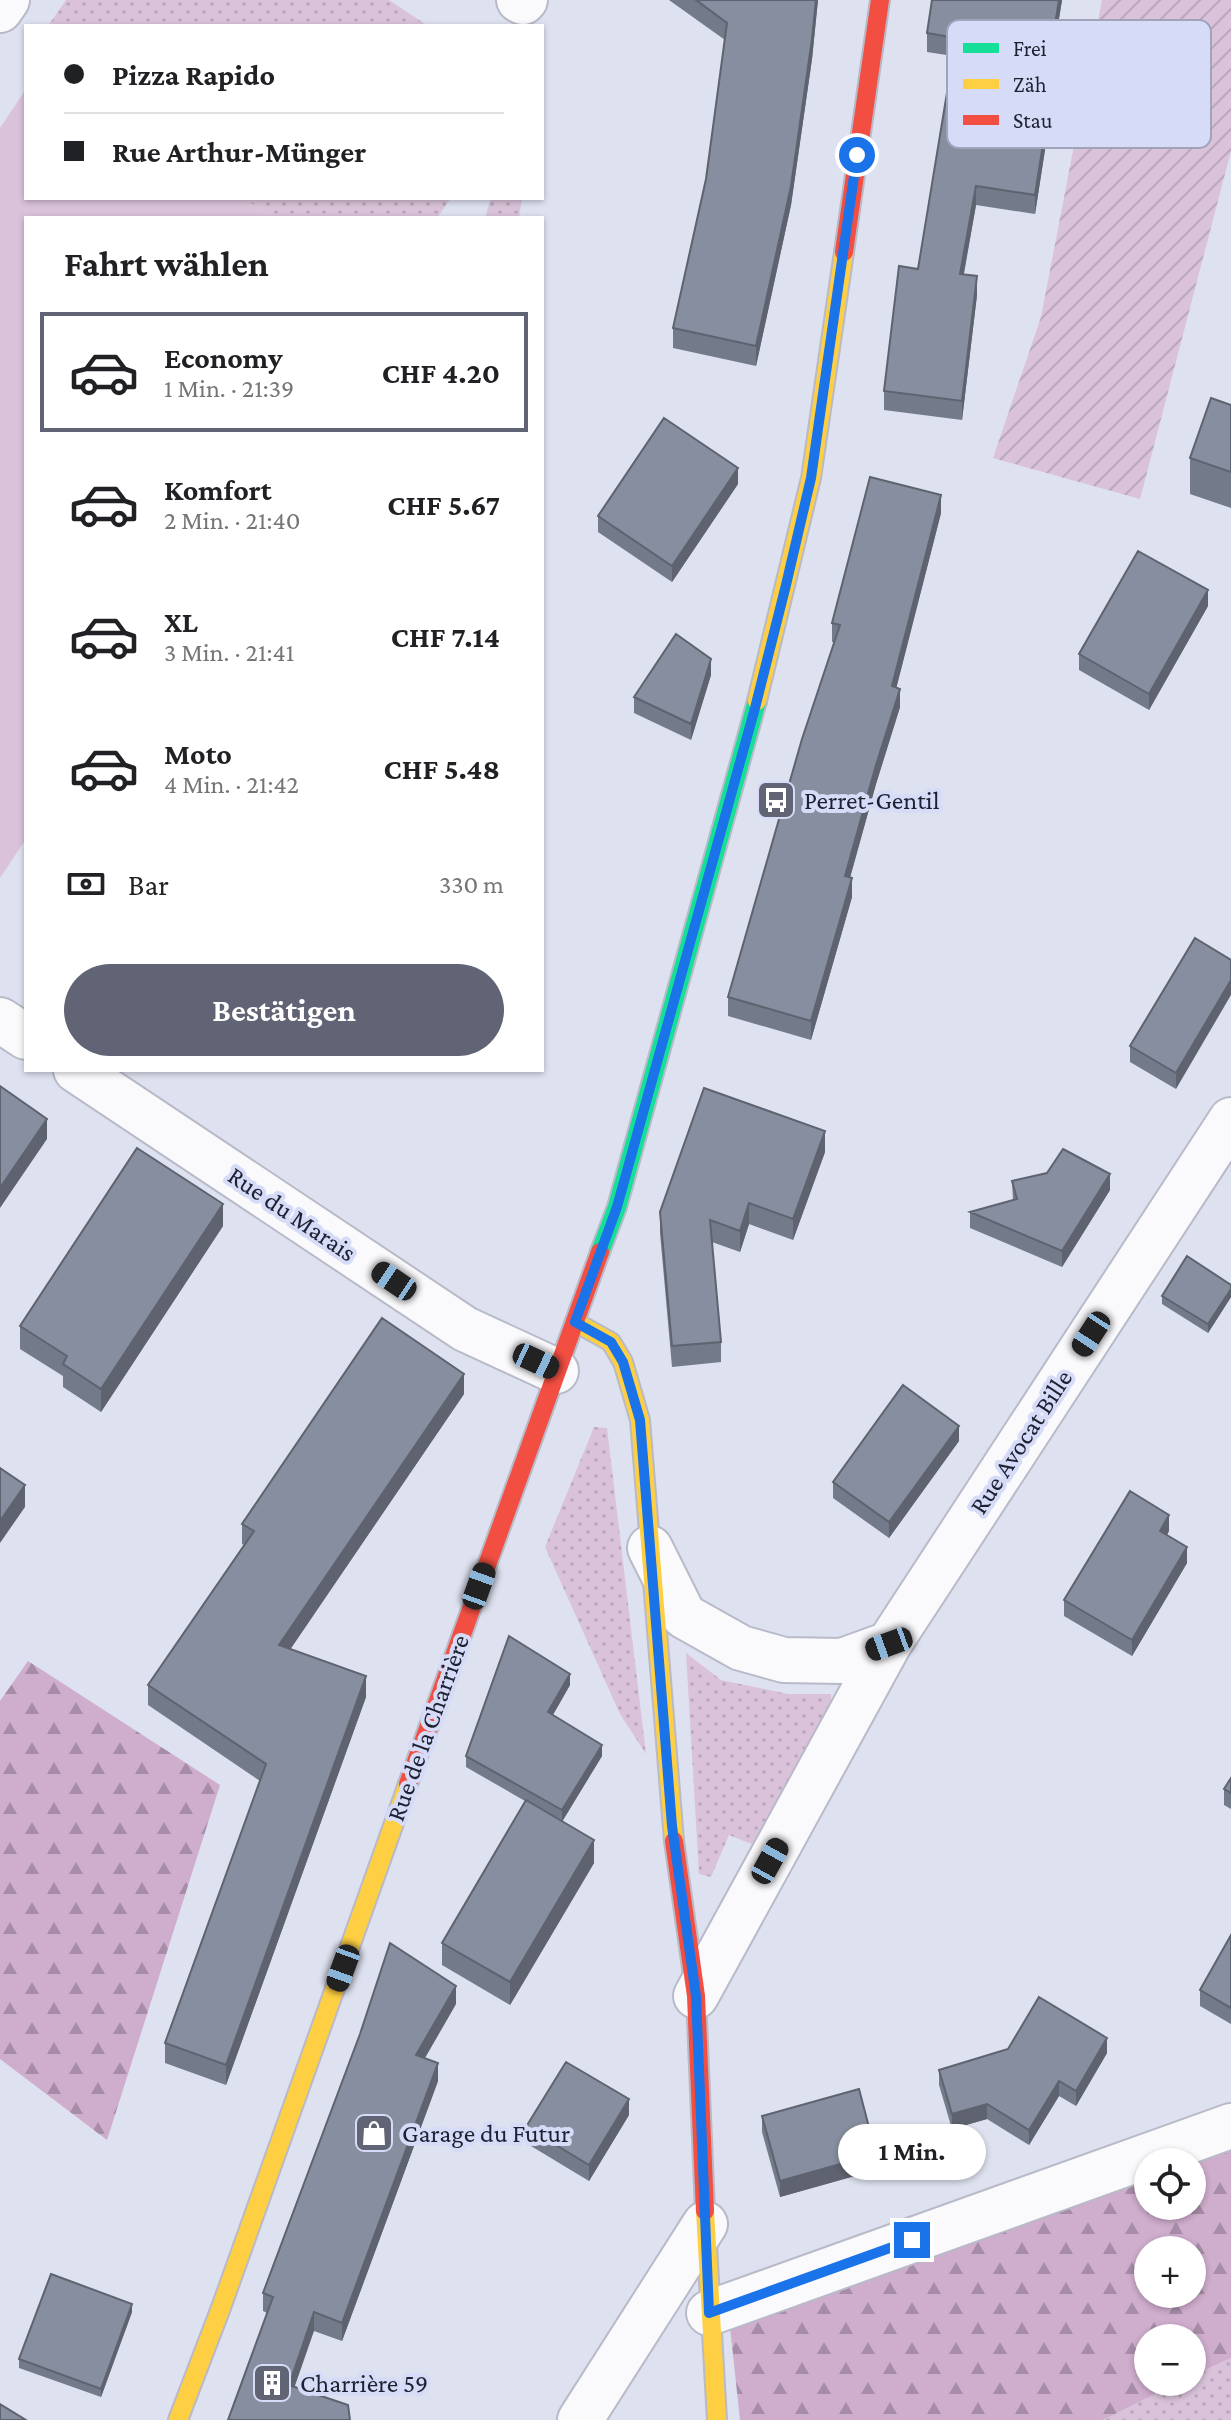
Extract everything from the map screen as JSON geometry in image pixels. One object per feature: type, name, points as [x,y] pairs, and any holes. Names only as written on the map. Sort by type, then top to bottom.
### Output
[{"type":"main road","name":"Rue de la Charrière","points":[[178,2420],[621,1193],[761,685],[811,478],[880,0]]},
{"type":"main road","points":[[575,1322],[611,1342],[623,1362],[640,1420],[672,1826],[696,1996],[709,2313],[717,2420]]},
{"type":"street","points":[[0,10],[7,0]]},
{"type":"street","points":[[0,1020],[24,1036]]},
{"type":"street","name":"Rue du Marais","points":[[79,1072],[465,1329],[556,1371]]},
{"type":"street","name":"Rue Avocat Bille","points":[[696,1996],[889,1644],[1231,1120]]},
{"type":"street","points":[[649,1546],[684,1616],[741,1648],[784,1660],[842,1661],[889,1644]]},
{"type":"street","points":[[709,2313],[1231,2126]]},
{"type":"street","points":[[580,2420],[705,2224]]},
{"type":"shaded area","points":[[66,0],[389,0],[425,24],[49,24]]},
{"type":"shaded area","points":[[1102,0],[1231,0],[1231,151],[1140,499],[993,458],[1041,317],[1074,148],[1211,148],[1211,20],[1098,20]]},
{"type":"shaded area","points":[[24,92],[24,200],[246,200],[271,216],[24,216],[24,842],[0,878],[0,128]]},
{"type":"shaded area","points":[[246,200],[450,200],[438,216],[271,216]]},
{"type":"shaded area","points":[[490,200],[522,200],[519,216],[486,216]]},
{"type":"shaded area","points":[[594,1427],[607,1428],[646,1754],[620,1714],[545,1547]]},
{"type":"shaded area","points":[[686,1653],[721,1680],[788,1694],[831,1694],[832,1714],[754,1845],[729,1835],[711,1877],[699,1874]]},
{"type":"shaded area","points":[[1231,2358],[1231,2420],[1103,2420],[1151,2396],[1206,2396],[1206,2370]]},
{"type":"green space","points":[[28,1661],[220,1785],[107,2140],[0,2059],[0,1701]]},
{"type":"green space","points":[[1231,2148],[1231,2358],[1206,2370],[1206,2324],[1134,2324],[1134,2396],[1151,2396],[1103,2420],[740,2420],[730,2327],[1134,2183],[1134,2220],[1206,2220],[1206,2157]]},
{"type":"building","points":[[696,0],[816,0],[791,186],[756,346],[673,328],[706,179],[727,23]]},
{"type":"building","points":[[932,0],[1059,0],[1056,20],[947,20],[947,36],[927,33]]},
{"type":"building","points":[[947,93],[947,148],[1042,148],[1035,195],[976,186],[960,274],[977,276],[962,401],[884,391],[899,266],[918,269]]},
{"type":"building","points":[[1211,398],[1231,405],[1231,472],[1190,458]]},
{"type":"building","points":[[664,418],[738,468],[672,566],[598,516]]},
{"type":"building","points":[[870,477],[941,495],[892,686],[900,689],[845,876],[852,878],[811,1021],[728,997],[802,739],[840,625],[832,623]]},
{"type":"building","points":[[1138,551],[1208,590],[1149,694],[1079,654]]},
{"type":"building","points":[[676,634],[711,659],[691,724],[634,697]]},
{"type":"building","points":[[1195,938],[1231,960],[1231,980],[1176,1073],[1130,1046]]},
{"type":"building","points":[[0,1086],[47,1119],[0,1188]]},
{"type":"building","points":[[704,1088],[825,1131],[793,1219],[749,1203],[740,1231],[710,1220],[721,1342],[672,1346],[660,1212]]},
{"type":"building","points":[[137,1148],[223,1204],[101,1389],[63,1364],[67,1356],[20,1326]]},
{"type":"building","points":[[1063,1149],[1110,1174],[1062,1251],[970,1212],[1017,1199],[1012,1181],[1047,1173]]},
{"type":"building","points":[[1187,1256],[1231,1285],[1208,1324],[1162,1296]]},
{"type":"building","points":[[382,1318],[464,1374],[279,1645],[366,1676],[226,2065],[165,2043],[266,1764],[148,1685],[254,1531],[242,1524]]},
{"type":"building","points":[[903,1385],[959,1426],[889,1522],[833,1482]]},
{"type":"building","points":[[0,1468],[25,1485],[0,1521]]},
{"type":"building","points":[[1130,1491],[1169,1515],[1160,1531],[1187,1547],[1132,1640],[1064,1600]]},
{"type":"building","points":[[509,1636],[570,1674],[548,1712],[602,1745],[562,1810],[466,1756]]},
{"type":"building","points":[[1231,1778],[1231,1793],[1224,1789]]},
{"type":"building","points":[[526,1800],[594,1840],[510,1982],[442,1943]]},
{"type":"building","points":[[1231,1935],[1231,2008],[1200,1990]]},
{"type":"building","points":[[390,1943],[456,1986],[416,2055],[438,2063],[342,2323],[314,2312],[289,2385],[348,2405],[350,2420],[228,2420],[273,2297],[263,2293],[360,2034]]},
{"type":"building","points":[[1039,1997],[1107,2038],[1076,2091],[1059,2081],[1029,2130],[987,2104],[952,2114],[939,2070],[1008,2049]]},
{"type":"building","points":[[566,2062],[629,2099],[589,2165],[526,2127]]},
{"type":"building","points":[[859,2089],[876,2154],[780,2181],[762,2116]]},
{"type":"building","points":[[51,2274],[132,2304],[101,2389],[19,2359]]},
{"type":"building","points":[[0,2404],[26,2420],[0,2420]]},
{"type":"traffic: fast","points":[[600,1252],[617,1207],[757,701]]},
{"type":"traffic: slow","points":[[757,701],[811,478],[844,252]]},
{"type":"traffic: slow","points":[[575,1322],[611,1342],[623,1362],[640,1420],[674,1841]]},
{"type":"traffic: slow","points":[[178,2420],[408,1784]]},
{"type":"traffic: slow","points":[[705,2211],[717,2420]]},
{"type":"traffic: jam","points":[[844,252],[880,0]]},
{"type":"traffic: jam","points":[[408,1784],[600,1252]]},
{"type":"traffic: jam","points":[[674,1841],[696,1996],[705,2211]]},
{"type":"place","name":"Perret-Gentil","points":[[776,800]]},
{"type":"place","name":"Garage du Futur","points":[[374,2133]]},
{"type":"place","name":"Charrière 59","points":[[272,2383]]},
{"type":"route","points":[[857,155],[811,478],[786,585],[617,1207],[575,1322],[611,1342],[623,1362],[640,1420],[672,1826],[696,1996],[709,2313],[912,2240]]}]
